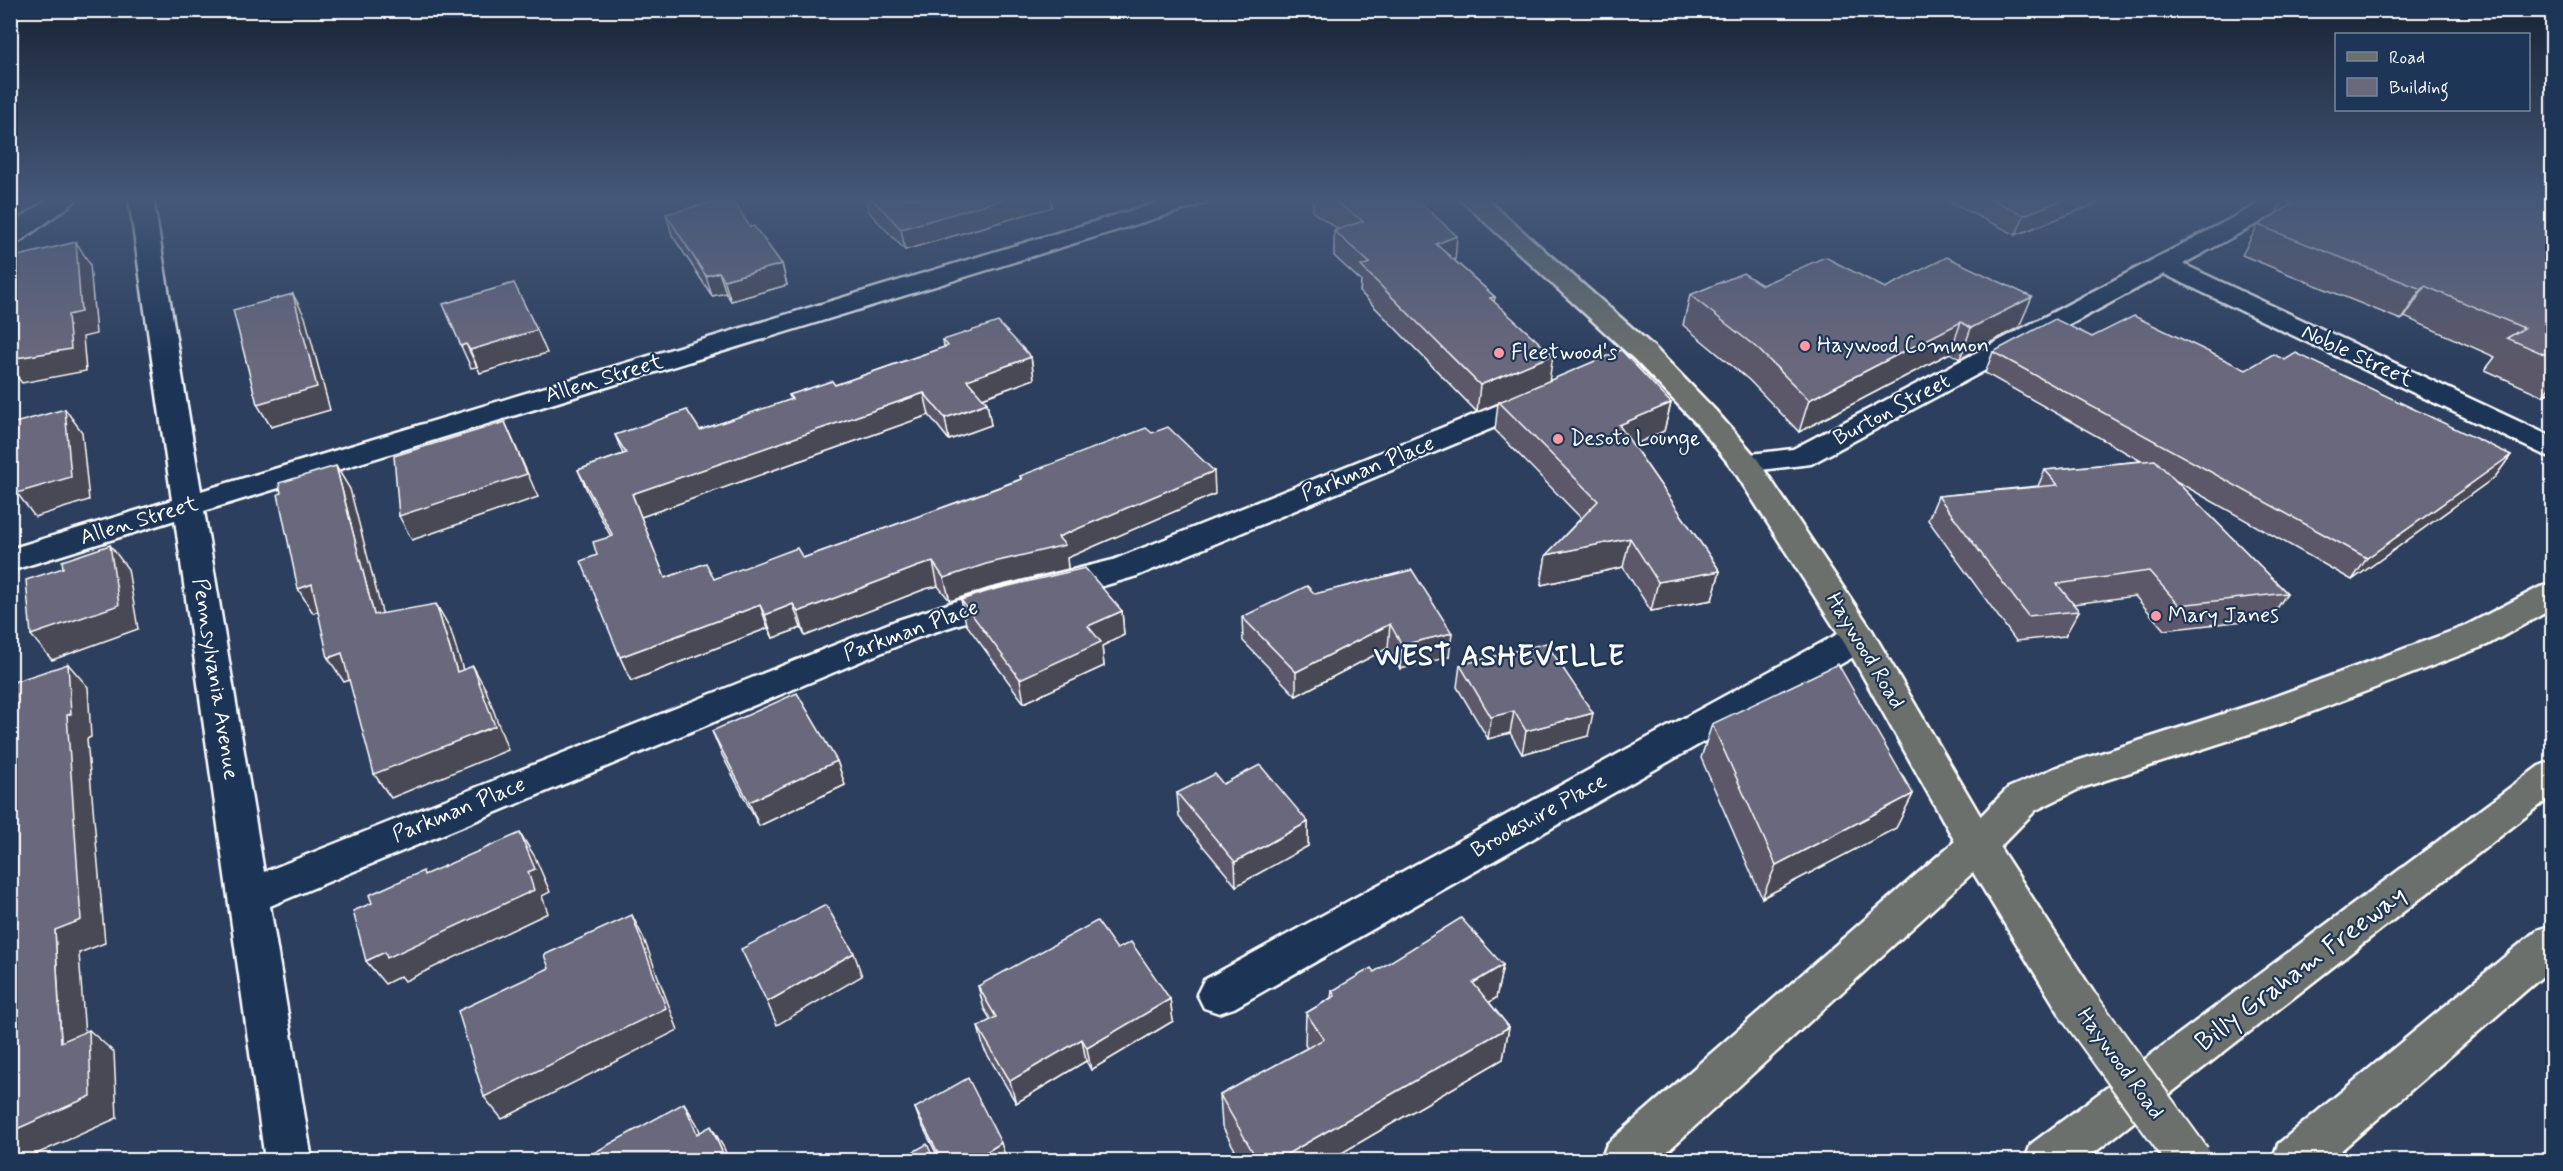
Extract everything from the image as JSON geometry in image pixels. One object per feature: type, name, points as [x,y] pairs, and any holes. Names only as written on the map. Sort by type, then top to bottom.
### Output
[{"type":"main road","name":"Haywood Road","points":[[1534,253],[1644,353],[1744,463],[1859,638],[1977,845],[2079,1007],[2190,1161]]},
{"type":"main road","points":[[1624,1161],[1977,845],[2022,799],[2068,778],[2270,713],[2475,636],[2553,595]]},
{"type":"main road","name":"Billy Graham Freeway","points":[[2048,1161],[2553,776]]},
{"type":"main road","points":[[2295,1161],[2553,943]]},
{"type":"street","name":"Pennsylvania Avenue","points":[[150,253],[288,1161]]},
{"type":"street","name":"Allen Street","points":[[10,560],[1018,253]]},
{"type":"street","name":"Burton Street","points":[[1744,463],[1800,458],[2184,253]]},
{"type":"street","name":"Noble Street","points":[[2163,264],[2553,448]]},
{"type":"street","points":[[1610,368],[1644,353]]},
{"type":"street","name":"Parkman Place","points":[[249,896],[907,629],[991,602],[1089,579],[1125,568],[1571,385]]},
{"type":"street","name":"Brookshire Place","points":[[1220,994],[1859,638]]},
{"type":"building","points":[[32,253],[77,253],[81,312],[68,315],[71,349],[10,359],[10,258]]},
{"type":"building","points":[[691,253],[774,253],[782,264],[724,280],[719,272],[706,276]]},
{"type":"building","points":[[1358,253],[1446,253],[1495,297],[1490,298],[1553,355],[1480,385],[1361,266],[1370,263]]},
{"type":"building","points":[[2328,253],[2553,253],[2553,358],[2507,338],[2524,328],[2425,286],[2421,289]]},
{"type":"building","points":[[1825,257],[1885,288],[1947,257],[2032,297],[1971,328],[1961,322],[1809,400],[1757,348],[1690,295],[1743,273],[1762,285]]},
{"type":"building","points":[[514,283],[537,330],[470,350],[466,344],[461,346],[443,304]]},
{"type":"building","points":[[293,294],[317,387],[257,404],[233,310]]},
{"type":"building","points":[[2134,316],[2246,370],[2273,354],[2285,360],[2296,353],[2511,455],[2367,558],[1993,352],[2055,319],[2092,337]]},
{"type":"building","points":[[998,322],[1031,357],[967,380],[987,403],[945,418],[924,393],[632,494],[665,578],[706,563],[714,579],[797,548],[803,558],[1022,479],[1020,476],[1146,428],[1152,433],[1168,427],[1214,471],[1058,537],[1065,545],[986,564],[944,578],[933,562],[798,612],[793,604],[765,615],[760,605],[620,657],[581,561],[597,555],[593,542],[613,536],[578,470],[626,453],[615,435],[687,410],[700,430],[792,399],[789,395],[832,381],[835,385],[948,346],[943,340]]},
{"type":"building","points":[[1621,350],[1671,403],[1619,425],[1720,571],[1658,582],[1630,538],[1546,555],[1598,501],[1499,402]]},
{"type":"building","points":[[65,409],[71,477],[17,493],[11,424]]},
{"type":"building","points":[[505,422],[527,474],[399,516],[394,456]]},
{"type":"building","points":[[2155,460],[2287,593],[2179,605],[2149,571],[2057,584],[2079,611],[2028,616],[1938,496],[2058,485],[2045,470]]},
{"type":"building","points":[[336,466],[374,615],[436,604],[457,672],[473,666],[495,726],[374,774],[342,653],[328,658],[312,584],[298,589],[278,494],[281,493],[279,483]]},
{"type":"building","points":[[110,545],[119,605],[31,635],[26,580],[63,568],[62,561]]},
{"type":"building","points":[[1085,568],[1122,611],[1088,626],[1101,642],[1020,679],[961,600],[992,590]]},
{"type":"building","points":[[1412,570],[1452,633],[1402,645],[1390,624],[1296,672],[1242,617],[1307,586],[1315,594]]},
{"type":"building","points":[[1546,643],[1593,713],[1526,731],[1514,711],[1491,717],[1460,665]]},
{"type":"building","points":[[68,664],[71,714],[67,715],[81,920],[55,930],[61,1042],[89,1030],[91,1096],[10,1132],[10,683]]},
{"type":"building","points":[[1838,664],[1913,794],[1776,865],[1712,724]]},
{"type":"building","points":[[797,693],[837,761],[749,802],[712,731]]},
{"type":"building","points":[[1260,765],[1308,822],[1235,862],[1177,793],[1215,774],[1223,784]]},
{"type":"building","points":[[520,833],[535,869],[528,872],[534,890],[387,958],[385,952],[366,961],[353,911],[372,903],[369,895],[423,871],[424,875]]},
{"type":"building","points":[[826,905],[854,953],[767,1002],[741,949]]},
{"type":"building","points":[[632,915],[666,1008],[484,1097],[458,1011],[549,968],[544,955]]},
{"type":"building","points":[[1461,918],[1503,965],[1473,983],[1509,1027],[1275,1161],[1258,1161],[1220,1095],[1324,1039],[1306,1013],[1335,996],[1332,991],[1371,968],[1374,972]]},
{"type":"building","points":[[1097,921],[1117,949],[1131,942],[1170,999],[1087,1048],[1082,1039],[1010,1081],[978,1027],[996,1017],[978,986]]},
{"type":"building","points":[[968,1078],[1001,1143],[972,1161],[942,1161],[915,1108]]},
{"type":"building","points":[[684,1103],[697,1134],[711,1126],[726,1161],[579,1161]]},
{"type":"building","points":[[927,1144],[935,1161],[897,1161]]},
{"type":"place","name":"Haywood Common","points":[[1805,346]]},
{"type":"place","name":"Fleetwood's","points":[[1499,353]]},
{"type":"place","name":"Desoto Lounge","points":[[1558,439]]},
{"type":"place","name":"Mary Janes","points":[[2156,616]]},
{"type":"district","name":"WEST ASHEVILLE","points":[[1500,657]]}]
